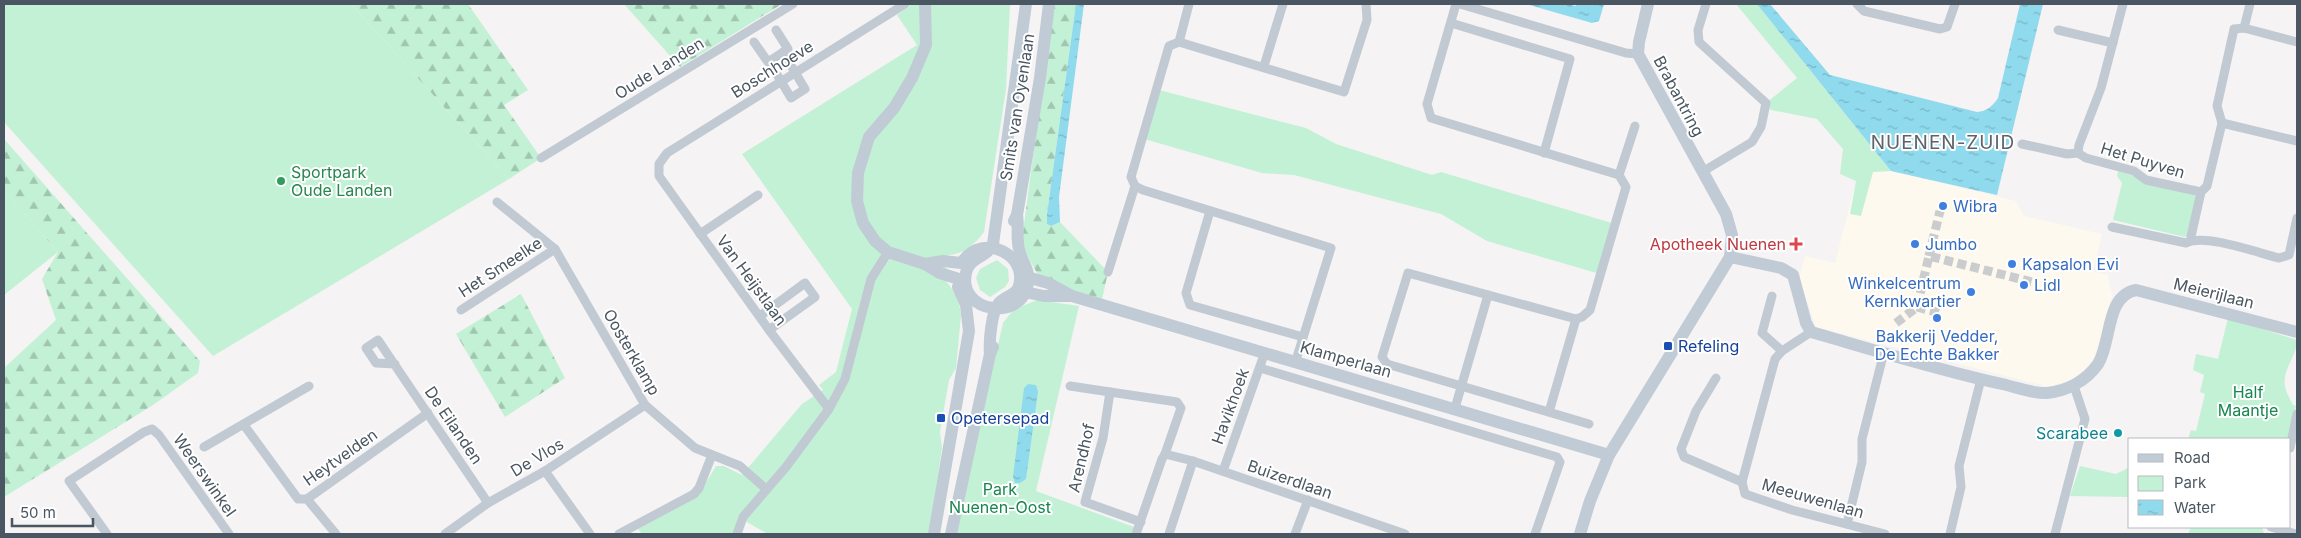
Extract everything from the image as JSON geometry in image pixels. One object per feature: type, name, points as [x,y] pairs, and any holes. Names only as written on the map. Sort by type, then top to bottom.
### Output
[{"type":"street","name":"Oude Landen","points":[[541,158],[793,4]]},
{"type":"street","name":"Boschhoeve","points":[[659,164],[667,153],[905,4]]},
{"type":"street","points":[[925,4],[926,45],[912,78],[894,108],[870,137],[858,173],[857,201],[864,223],[875,240],[888,252],[925,264],[940,274],[961,280]]},
{"type":"street","name":"Smits van Oyenlaan","points":[[988,248],[998,216],[997,206],[1026,4]]},
{"type":"street","name":"Smits van Oyenlaan","points":[[1014,251],[1012,224],[1017,215],[1040,78],[1049,4]]},
{"type":"street","points":[[1179,42],[1189,4]]},
{"type":"street","points":[[1264,66],[1283,4]]},
{"type":"street","points":[[1108,272],[1135,186],[1131,177],[1161,66],[1169,46],[1179,42],[1264,66],[1344,92],[1367,20],[1366,4]]},
{"type":"street","points":[[1589,424],[1462,388],[1387,364],[1382,357],[1408,273],[1576,319],[1582,317],[1590,310],[1626,187],[1619,175],[1431,118],[1427,104],[1450,23],[1458,4],[1626,53],[1638,54]]},
{"type":"street","name":"Brabantring","points":[[1648,4],[1638,42],[1638,54],[1726,214],[1732,236],[1730,257]]},
{"type":"street","points":[[1702,172],[1752,142],[1761,127],[1766,104],[1699,42],[1698,30],[1706,4]]},
{"type":"street","points":[[1857,4],[1864,11],[1940,29],[1947,27],[1955,4]]},
{"type":"street","name":"Het Puyven","points":[[2078,153],[2079,145],[2101,88],[2123,4]]},
{"type":"street","points":[[2250,4],[2244,28],[2297,42]]},
{"type":"street","points":[[1450,23],[1570,59],[1544,153]]},
{"type":"street","name":"Het Puyven","points":[[2190,241],[2201,192],[2207,186],[2222,123],[2217,106],[2231,34],[2234,29],[2244,28]]},
{"type":"street","points":[[769,61],[788,50],[776,30]]},
{"type":"street","points":[[2058,30],[2113,43]]},
{"type":"street","points":[[754,42],[769,61],[791,98],[805,89],[783,52]]},
{"type":"street","points":[[2222,123],[2297,141]]},
{"type":"street","points":[[1619,175],[1635,126]]},
{"type":"street","name":"Het Puyven","points":[[2022,144],[2067,154],[2078,153],[2086,158],[2134,171],[2146,180],[2201,192]]},
{"type":"street","name":"Van Heijstlaan","points":[[659,164],[659,176],[769,330],[829,410]]},
{"type":"street","points":[[1135,186],[1331,248],[1296,360]]},
{"type":"street","points":[[700,234],[758,195]]},
{"type":"street","name":"Oosterklamp","points":[[497,202],[555,248],[645,405],[695,448],[740,466],[766,489]]},
{"type":"street","points":[[1210,211],[1186,293],[1190,304],[1303,337]]},
{"type":"street","points":[[2112,227],[2186,243],[2207,240],[2280,258],[2288,255],[2297,218]]},
{"type":"street","name":"Het Smeelke","points":[[461,310],[555,248]]},
{"type":"street","points":[[961,280],[961,263],[972,252],[988,248],[1014,251],[1024,276],[1025,292],[1016,303],[999,309],[971,303],[958,289],[971,262],[989,252],[988,248]]},
{"type":"street","points":[[737,534],[743,517],[786,467],[829,410],[845,379],[870,279],[888,252]]},
{"type":"street","points":[[1580,534],[1590,501],[1610,455],[1730,257],[1781,268],[1793,275],[1806,323],[1811,332],[1981,379],[2046,393],[2074,386],[2085,419],[2055,534]]},
{"type":"street","points":[[925,264],[943,261],[961,263]]},
{"type":"street","points":[[951,534],[990,354],[989,344],[1001,302],[1014,294],[1024,276]]},
{"type":"street","name":"Klamperlaan","points":[[1024,276],[1048,283],[1072,296],[1296,360],[1455,408],[1526,432],[1610,455]]},
{"type":"street","points":[[760,316],[805,283],[815,297],[769,330]]},
{"type":"street","name":"Meierijlaan","points":[[2074,386],[2086,377],[2099,362],[2115,309],[2123,295],[2136,290],[2296,329]]},
{"type":"street","name":"Klamperlaan","points":[[1025,292],[1044,296],[1072,296]]},
{"type":"street","points":[[1455,408],[1488,295]]},
{"type":"street","points":[[1772,296],[1762,333],[1782,351]]},
{"type":"street","points":[[934,534],[969,331],[971,303]]},
{"type":"street","points":[[1549,412],[1576,319]]},
{"type":"street","points":[[1742,482],[1775,359],[1782,351],[1811,332]]},
{"type":"street","name":"Havikhoek","points":[[1223,471],[1265,352]]},
{"type":"street","points":[[1846,524],[1862,462],[1862,438],[1884,352]]},
{"type":"street","name":"De Eilanden","points":[[395,364],[488,503]]},
{"type":"street","name":"Klamperlaan","points":[[1260,368],[1557,456],[1560,462],[1535,534]]},
{"type":"street","name":"Meeuwenlaan","points":[[1716,378],[1696,411],[1681,449],[1684,457],[1742,482],[1745,494],[1792,510],[1885,534]]},
{"type":"street","points":[[1950,534],[1961,487],[1959,466],[1981,379]]},
{"type":"street","points":[[204,447],[309,386]]},
{"type":"street","points":[[1070,386],[1177,402],[1181,408],[1136,534]]},
{"type":"street","name":"Arendhof","points":[[1110,392],[1103,438],[1085,502],[1141,522]]},
{"type":"street","name":"De Vlos","points":[[445,534],[488,503],[545,471],[645,405]]},
{"type":"street","name":"Heytvelden","points":[[336,534],[307,499],[428,413]]},
{"type":"street","points":[[2291,443],[2297,414]]},
{"type":"street","points":[[244,425],[298,499],[307,499]]},
{"type":"street","name":"Weerswinkel","points":[[107,534],[69,481],[144,432],[152,429],[159,435],[229,534]]},
{"type":"street","name":"Buizerdlaan","points":[[1165,454],[1193,461],[1405,534]]},
{"type":"street","points":[[619,534],[694,494],[699,488],[712,455]]},
{"type":"street","points":[[1169,534],[1193,461]]},
{"type":"street","points":[[545,471],[590,534]]},
{"type":"street","points":[[1295,534],[1308,500]]},
{"type":"street","points":[[2275,528],[2296,534]]},
{"type":"shaded area","points":[[1891,171],[2016,201],[2024,216],[2102,234],[2093,271],[2108,275],[2112,296],[2093,361],[2076,378],[2049,387],[1816,327],[1799,278],[1805,256],[1835,263],[1856,181],[1873,172]]},
{"type":"green space","name":"Sportpark Oude Landen","points":[[4,4],[351,4],[509,179],[213,356],[4,122]]},
{"type":"green space","points":[[351,4],[468,4],[528,90],[504,105],[541,158],[509,179]]},
{"type":"green space","points":[[624,4],[782,4],[680,67]]},
{"type":"green space","points":[[909,4],[1010,4],[1006,89],[984,232],[968,248],[959,253],[948,255],[944,279],[956,296],[961,315],[956,368],[949,380],[940,432],[942,448],[929,534],[768,534],[738,517],[734,534],[642,534],[638,529],[698,496],[716,466],[724,466],[742,475],[802,404],[823,390],[819,385],[836,372],[852,309],[742,154],[917,45],[897,15],[910,6]]},
{"type":"green space","points":[[1053,4],[1076,4],[1047,224],[1051,226],[1060,222],[1108,272],[1101,304],[1038,275],[1027,255],[1022,240]]},
{"type":"green space","points":[[1736,4],[1757,4],[1891,171],[1873,172],[1861,216],[1850,214],[1856,181],[1840,174],[1843,149],[1817,119],[1771,110],[1766,103],[1797,78]]},
{"type":"green space","points":[[1155,89],[1306,128],[1336,144],[1432,175],[1441,172],[1615,224],[1600,274],[1487,241],[1441,214],[1294,175],[1262,173],[1141,138]]},
{"type":"green space","points":[[4,139],[200,361],[198,373],[153,405],[4,497],[4,368],[56,320],[42,279],[58,252],[4,190]]},
{"type":"green space","points":[[2118,171],[2193,194],[2197,198],[2187,235],[2185,237],[2113,220],[2122,183],[2117,176]]},
{"type":"green space","points":[[4,190],[58,252],[4,295]]},
{"type":"green space","points":[[997,260],[1008,269],[1009,281],[1005,287],[990,297],[980,290],[976,278],[980,269]]},
{"type":"green space","points":[[521,294],[565,378],[505,417],[456,334]]},
{"type":"green space","name":"Park Nuenen-Oost","points":[[1037,300],[1079,306],[1036,491],[1134,527],[1131,534],[955,534],[1003,323],[1013,310]]},
{"type":"green space","name":"Half Maantje","points":[[2228,318],[2297,340],[2295,352],[2287,368],[2285,380],[2287,394],[2293,405],[2296,406],[2288,438],[2188,438],[2191,430],[2196,431],[2205,394],[2200,392],[2204,375],[2193,370],[2196,354],[2218,359]]},
{"type":"green space","points":[[2080,466],[2116,474],[2128,468],[2128,497],[2070,496]]},
{"type":"green space","points":[[2191,528],[2262,528],[2264,534],[2188,534]]},
{"type":"water","points":[[1076,4],[1084,4],[1059,197],[1060,222],[1051,226],[1047,224],[1047,214]]},
{"type":"water","points":[[1526,4],[1568,4],[1575,6],[1578,4],[1604,4],[1599,21],[1592,23]]},
{"type":"water","points":[[1757,4],[1770,4],[1830,75],[1977,112],[1989,108],[1998,98],[2020,4],[2043,4],[1997,195],[1891,171]]},
{"type":"water","points":[[1028,384],[1036,385],[1038,392],[1026,479],[1020,483],[1015,483],[1013,477],[1024,388]]},
{"type":"tunnel","points":[[1929,256],[1940,211]]},
{"type":"tunnel","points":[[1896,323],[1917,307],[1929,256],[2036,283]]},
{"type":"tunnel","points":[[1917,307],[1940,313]]},
{"type":"place","name":"Sportpark Oude Landen","points":[[281,181]]},
{"type":"place","name":"Wibra","points":[[1943,206]]},
{"type":"place","name":"Apotheek Nuenen","points":[[1796,244]]},
{"type":"place","name":"Jumbo","points":[[1915,244]]},
{"type":"place","name":"Kapsalon Evi","points":[[2012,264]]},
{"type":"place","name":"Lidl","points":[[2024,285]]},
{"type":"place","name":"Winkelcentrum Kernkwartier","points":[[1971,292]]},
{"type":"place","name":"Bakkerij Vedder, De Echte Bakker","points":[[1937,318]]},
{"type":"place","name":"Refeling","points":[[1668,346]]},
{"type":"place","name":"Opetersepad","points":[[941,418]]},
{"type":"place","name":"Scarabee","points":[[2118,433]]},
{"type":"district","name":"NUENEN-ZUID","points":[[1943,142]]}]
